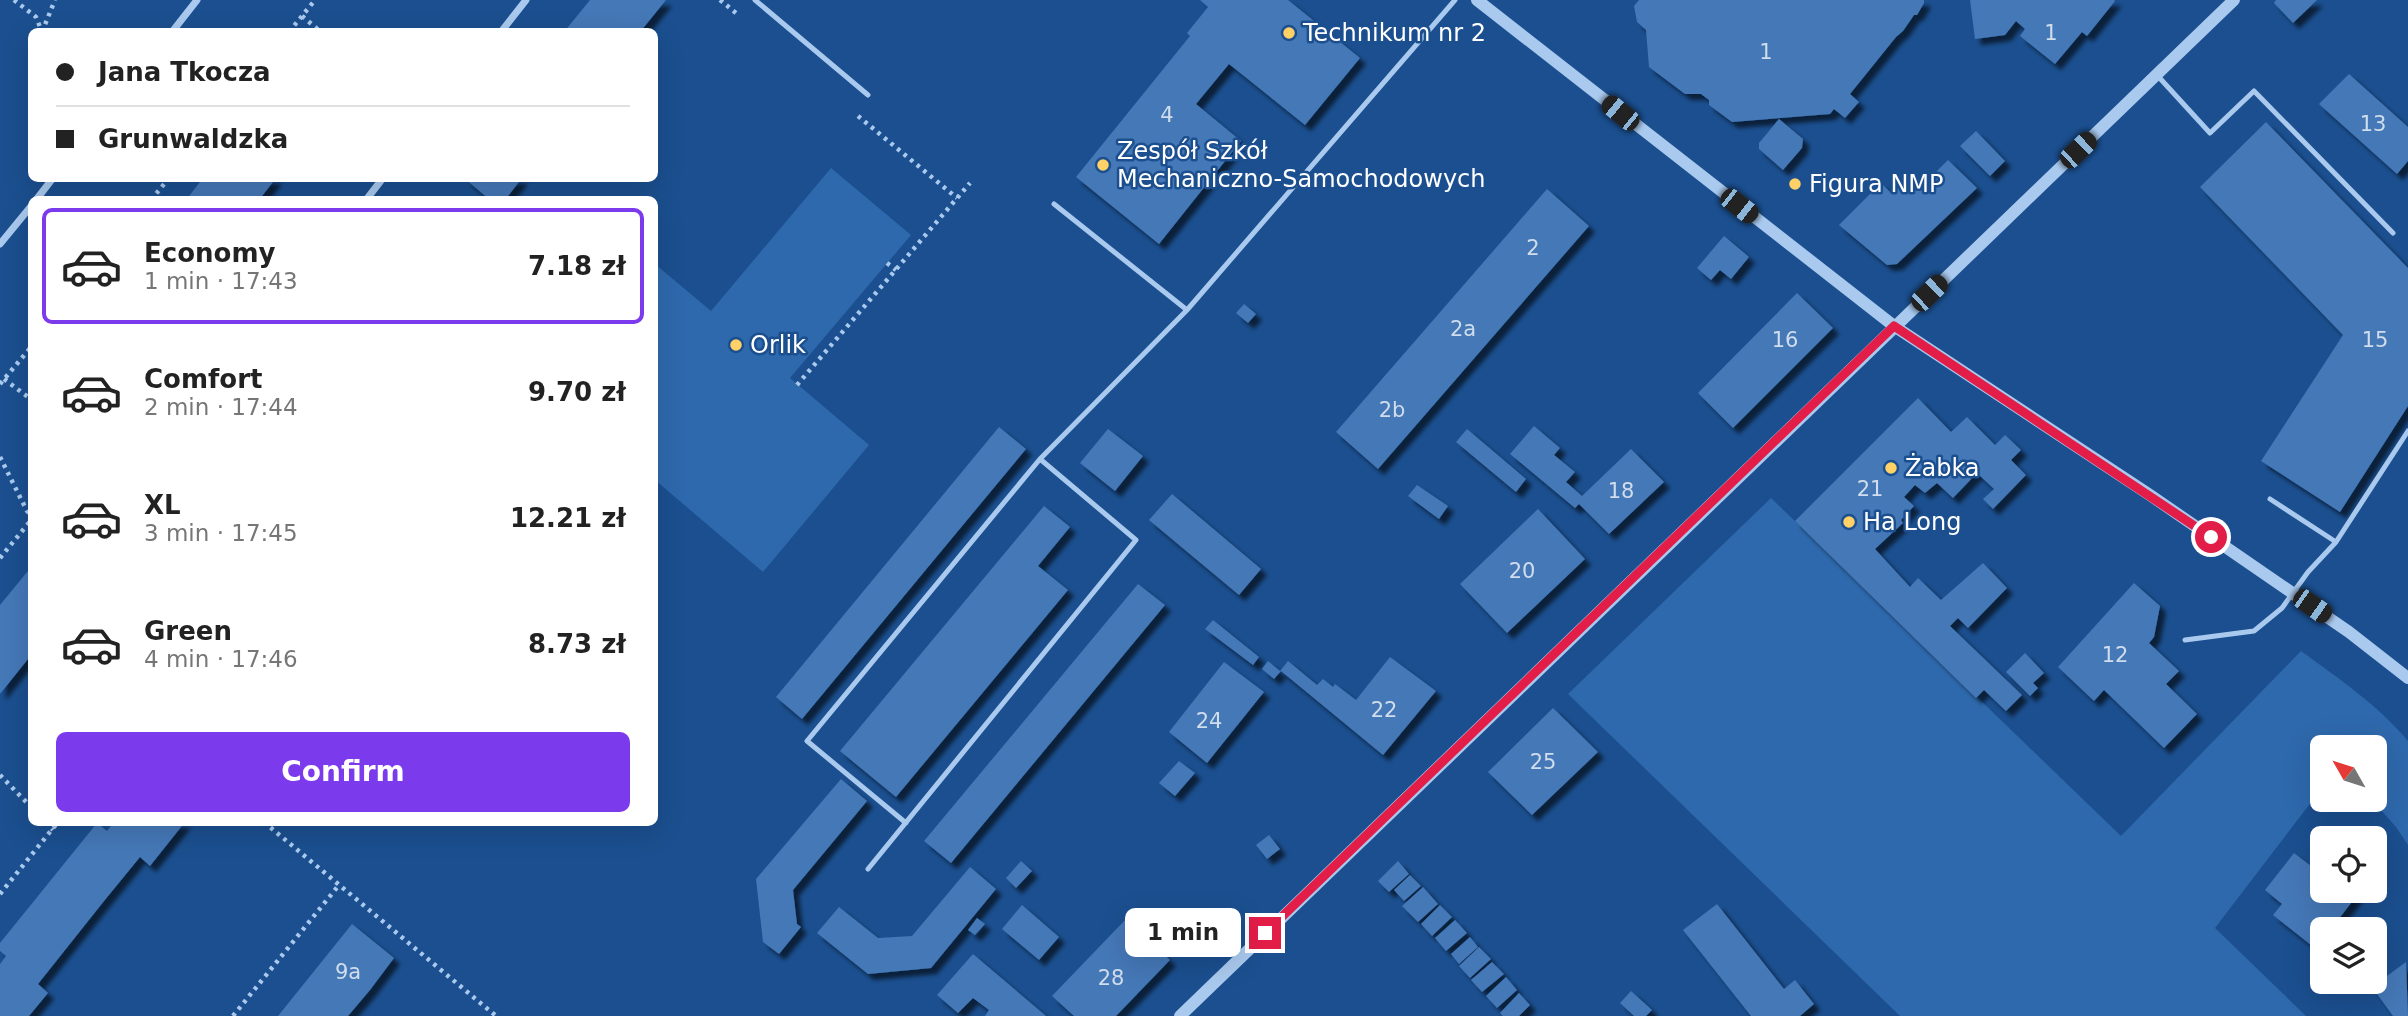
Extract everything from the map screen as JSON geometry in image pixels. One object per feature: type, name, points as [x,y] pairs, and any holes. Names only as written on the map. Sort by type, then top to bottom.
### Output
[{"type":"street","points":[[175,28],[197,0]]},
{"type":"street","points":[[504,28],[526,0]]},
{"type":"street","points":[[1476,0],[1894,326],[2150,495],[2349,632],[2408,678]]},
{"type":"street","points":[[1180,1016],[2234,0]]},
{"type":"street","points":[[39,196],[50,182]]},
{"type":"street","points":[[369,196],[380,182]]},
{"type":"street","points":[[0,244],[28,210]]},
{"type":"lane","points":[[755,0],[868,95]]},
{"type":"lane","points":[[906,822],[807,741],[1040,459],[1187,310],[1455,0]]},
{"type":"lane","points":[[2157,74],[2210,133],[2254,90],[2393,233]]},
{"type":"lane","points":[[1054,204],[1187,310]]},
{"type":"lane","points":[[2185,640],[2254,631],[2282,608],[2308,572],[2336,542],[2408,431]]},
{"type":"lane","points":[[867,869],[1136,540],[1040,459]]},
{"type":"lane","points":[[2270,499],[2336,542]]},
{"type":"path","points":[[15,0],[36,17],[40,28]]},
{"type":"path","points":[[44,28],[55,0]]},
{"type":"path","points":[[292,28],[315,0]]},
{"type":"path","points":[[302,16],[316,28]]},
{"type":"path","points":[[154,196],[166,182]]},
{"type":"path","points":[[797,385],[970,183]]},
{"type":"path","points":[[887,263],[896,270]]},
{"type":"path","points":[[0,384],[28,351]]},
{"type":"path","points":[[4,379],[28,397]]},
{"type":"path","points":[[0,457],[28,512]]},
{"type":"path","points":[[0,558],[28,522]]},
{"type":"path","points":[[0,775],[28,804]]},
{"type":"path","points":[[50,826],[53,830]]},
{"type":"path","points":[[0,894],[56,826]]},
{"type":"path","points":[[269,826],[496,1016]]},
{"type":"path","points":[[233,1016],[339,885]]},
{"type":"shaded area","name":"Orlik","points":[[831,168],[911,235],[790,378],[869,445],[763,572],[658,483],[658,267],[711,311]]},
{"type":"shaded area","points":[[1771,498],[2121,836],[2301,651],[2357,693],[2408,741],[2408,845],[2383,812],[2387,812],[2387,735],[2310,735],[2310,804],[2215,928],[2306,1016],[1900,1016],[1568,694]]},
{"type":"building","points":[[590,0],[666,0],[643,28],[567,28]]},
{"type":"building","points":[[1200,0],[1288,0],[1360,58],[1305,125],[1229,64],[1196,104],[1241,141],[1159,244],[1076,177],[1190,36],[1187,33],[1208,7]]},
{"type":"building","points":[[1639,0],[1924,0],[1924,3],[1917,15],[1914,15],[1850,94],[1859,102],[1845,118],[1834,109],[1830,114],[1732,122],[1709,105],[1709,100],[1701,94],[1685,94],[1649,67],[1646,30],[1637,22],[1634,6]]},
{"type":"building","points":[[1970,0],[2115,1],[2087,36],[2082,32],[2055,64],[2020,36],[2025,29],[2016,21],[2005,35],[1975,39]]},
{"type":"building","points":[[2276,0],[2317,0],[2293,23],[2274,3]]},
{"type":"building","points":[[2349,74],[2408,127],[2408,161],[2397,174],[2319,104]]},
{"type":"building","points":[[1779,119],[1803,139],[1802,148],[1783,170],[1759,149],[1759,143]]},
{"type":"building","points":[[2266,122],[2408,268],[2408,406],[2340,512],[2261,461],[2343,335],[2200,187]]},
{"type":"building","points":[[1976,131],[2005,161],[1990,176],[1960,146]]},
{"type":"building","points":[[1948,160],[1977,188],[1897,264],[1887,265],[1839,225],[1881,183],[1892,194],[1904,177],[1915,178],[1913,185],[1918,190]]},
{"type":"building","points":[[200,182],[273,182],[262,196],[189,196]]},
{"type":"building","points":[[469,182],[519,182],[508,196],[485,196]]},
{"type":"building","points":[[1547,189],[1589,226],[1378,469],[1336,432]]},
{"type":"building","points":[[1724,236],[1749,257],[1731,279],[1720,270],[1711,280],[1697,268]]},
{"type":"building","points":[[1797,293],[1833,328],[1733,428],[1698,393]]},
{"type":"building","points":[[1244,304],[1256,314],[1248,323],[1236,313]]},
{"type":"building","points":[[1918,398],[1951,432],[1967,417],[1995,445],[2005,435],[2021,450],[2011,460],[2026,475],[1993,509],[1983,499],[1994,489],[1977,473],[1953,498],[1937,483],[1925,493],[1915,485],[1904,497],[1914,506],[1901,520],[1903,523],[1875,549],[1910,587],[1918,578],[1941,600],[1983,563],[2007,588],[1968,628],[1958,618],[1950,626],[2022,695],[2006,711],[1984,690],[1976,698],[1795,521]]},
{"type":"building","points":[[1534,426],[1560,448],[1554,455],[1575,472],[1566,482],[1582,496],[1631,449],[1664,482],[1609,534],[1579,504],[1575,508],[1510,454]]},
{"type":"building","points":[[999,427],[1026,449],[802,719],[776,697]]},
{"type":"building","points":[[1108,429],[1143,456],[1115,491],[1080,463]]},
{"type":"building","points":[[1467,429],[1526,479],[1516,492],[1456,442]]},
{"type":"building","points":[[1417,485],[1448,506],[1439,519],[1408,496]]},
{"type":"building","points":[[1172,494],[1261,569],[1239,595],[1149,520]]},
{"type":"building","points":[[1044,506],[1070,527],[1038,566],[1068,590],[896,797],[840,751]]},
{"type":"building","points":[[1538,509],[1585,559],[1507,633],[1460,584]]},
{"type":"building","points":[[28,571],[28,659],[0,694],[0,605]]},
{"type":"building","points":[[2134,583],[2160,606],[2154,637],[2149,643],[2179,671],[2166,684],[2197,714],[2164,748],[2104,690],[2094,701],[2058,667]]},
{"type":"building","points":[[1138,584],[1165,605],[951,863],[924,841]]},
{"type":"building","points":[[1213,620],[1259,657],[1253,665],[1205,629]]},
{"type":"building","points":[[2025,653],[2044,673],[2033,683],[2038,688],[2030,696],[2006,672]]},
{"type":"building","points":[[1390,657],[1436,691],[1383,755],[1281,671],[1274,679],[1262,669],[1268,661],[1280,671],[1288,661],[1317,685],[1323,679],[1333,687],[1335,684],[1356,700]]},
{"type":"building","points":[[1224,662],[1264,692],[1207,763],[1169,732]]},
{"type":"building","points":[[1553,708],[1598,752],[1532,815],[1488,772]]},
{"type":"building","points":[[1179,761],[1195,773],[1175,796],[1159,783]]},
{"type":"building","points":[[841,779],[867,801],[793,890],[797,924],[801,927],[779,954],[763,942],[756,879]]},
{"type":"building","points":[[95,826],[101,826],[107,831],[111,826],[182,826],[150,866],[140,857],[104,901],[38,984],[48,993],[29,1016],[0,1016],[0,964],[6,956],[0,951],[0,943]]},
{"type":"building","points":[[1269,835],[1280,849],[1267,859],[1256,845]]},
{"type":"building","points":[[2294,853],[2310,865],[2310,903],[2351,903],[2340,917],[2310,917],[2310,944],[2273,915],[2282,904],[2265,890]]},
{"type":"building","points":[[1021,861],[1032,871],[1016,888],[1006,878]]},
{"type":"building","points":[[1398,861],[1409,874],[1389,892],[1378,881]]},
{"type":"building","points":[[970,867],[996,889],[931,968],[868,974],[817,933],[839,907],[878,938],[912,936]]},
{"type":"building","points":[[1410,875],[1421,886],[1404,901],[1394,890]]},
{"type":"building","points":[[1423,887],[1438,904],[1418,922],[1402,906]]},
{"type":"building","points":[[1717,904],[1784,989],[1795,980],[1814,1004],[1800,1016],[1751,1016],[1683,930]]},
{"type":"building","points":[[1022,905],[1059,937],[1039,960],[1002,929]]},
{"type":"building","points":[[1440,905],[1452,917],[1432,936],[1421,924]]},
{"type":"building","points":[[977,918],[985,924],[975,935],[968,930]]},
{"type":"building","points":[[1126,919],[1170,960],[1116,1016],[1074,1016],[1052,996]]},
{"type":"building","points":[[1455,920],[1467,933],[1446,951],[1435,938]]},
{"type":"building","points":[[352,924],[394,958],[370,990],[348,1016],[278,1016]]},
{"type":"building","points":[[1470,937],[1478,947],[1459,964],[1451,954]]},
{"type":"building","points":[[1479,947],[1491,959],[1470,978],[1459,966]]},
{"type":"building","points":[[973,954],[1046,1016],[985,1016],[989,1010],[973,998],[958,1013],[937,995]]},
{"type":"building","points":[[1492,962],[1504,974],[1482,992],[1471,980]]},
{"type":"building","points":[[2406,962],[2408,1016],[2393,1016],[2377,994],[2387,994],[2387,976]]},
{"type":"building","points":[[1506,977],[1517,990],[1497,1008],[1486,996]]},
{"type":"building","points":[[1631,991],[1652,1010],[1646,1016],[1634,1016],[1620,1003]]},
{"type":"building","points":[[1519,993],[1530,1005],[1519,1016],[1503,1016],[1500,1013]]},
{"type":"place","name":"Technikum nr 2","points":[[1289,33]]},
{"type":"place","name":"Zespół Szkół Mechaniczno-Samochodowych","points":[[1103,165]]},
{"type":"place","name":"Figura NMP","points":[[1795,184]]},
{"type":"place","name":"Orlik","points":[[736,345]]},
{"type":"place","name":"Żabka","points":[[1891,468]]},
{"type":"place","name":"Ha Long","points":[[1849,522]]},
{"type":"route","points":[[1265,933],[1894,326],[2211,537]]}]
